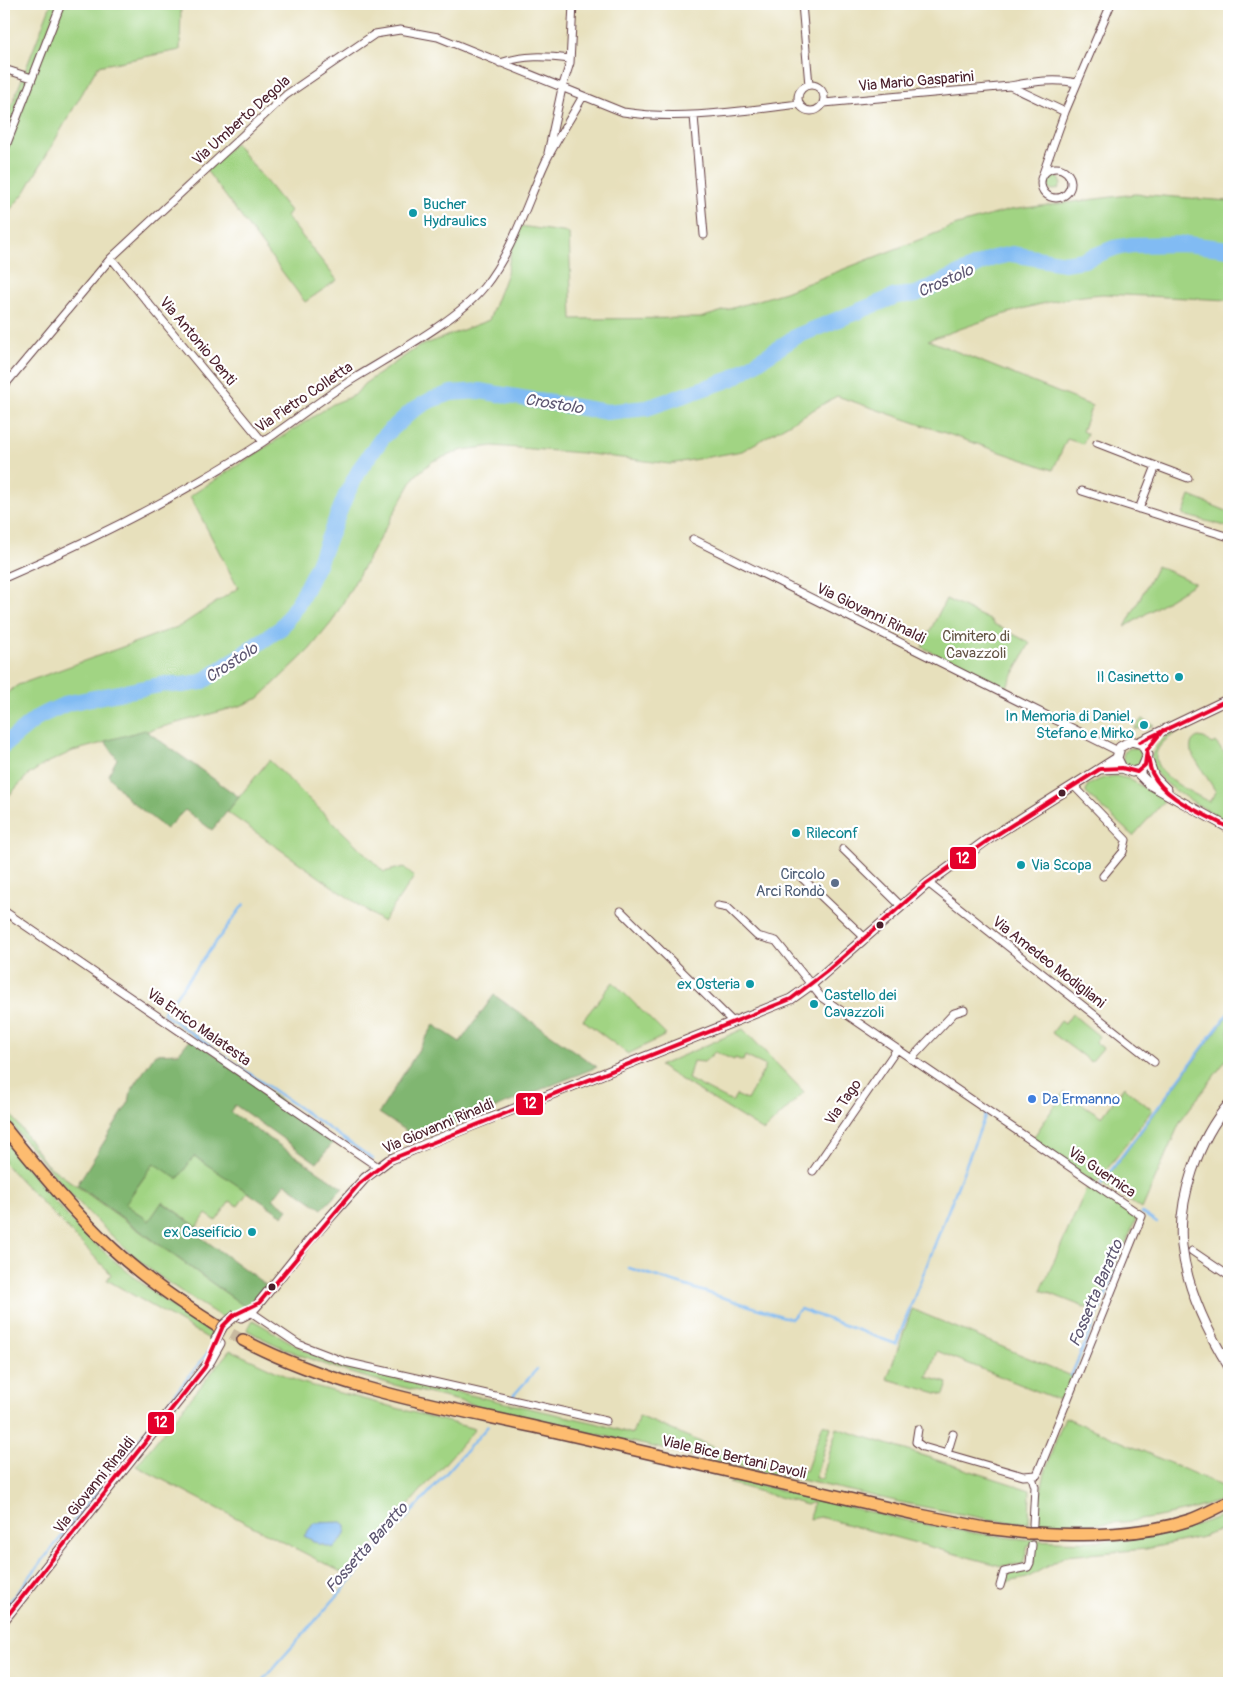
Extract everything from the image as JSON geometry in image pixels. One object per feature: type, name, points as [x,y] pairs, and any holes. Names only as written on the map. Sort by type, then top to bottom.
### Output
[{"type":"highway","points":[[4,1127],[67,1202],[113,1249],[159,1287],[218,1326]]},
{"type":"highway","name":"Viale Bice Bertani Davoli","points":[[243,1340],[285,1360],[343,1382],[492,1418],[978,1527],[1085,1534],[1144,1529],[1190,1520],[1228,1502]]},
{"type":"street","points":[[4,151],[61,4]]},
{"type":"street","name":"Via Pietro Colletta","points":[[546,161],[570,59],[573,4]]},
{"type":"street","points":[[802,4],[809,85]]},
{"type":"street","points":[[1049,154],[1052,162],[1068,174],[1071,184],[1063,196],[1049,197],[1042,190],[1041,180],[1049,154],[1065,112],[1110,5]]},
{"type":"street","name":"Via Umberto Degola","points":[[4,386],[111,258],[286,95],[376,34],[400,30],[438,37],[562,88]]},
{"type":"street","points":[[500,63],[519,57],[535,56],[570,59]]},
{"type":"street","points":[[4,69],[32,78]]},
{"type":"street","name":"Via Mario Gasparini","points":[[824,103],[1057,80],[1077,83]]},
{"type":"street","points":[[809,85],[822,90],[824,103],[814,112],[805,111],[799,104],[799,92],[809,85]]},
{"type":"street","points":[[1010,86],[1065,112]]},
{"type":"street","points":[[562,88],[623,112],[652,117],[694,116],[799,104]]},
{"type":"street","name":"Via Pietro Colletta","points":[[4,578],[75,548],[163,502],[263,442],[337,389],[453,315],[483,288],[516,236],[546,161],[583,96]]},
{"type":"street","points":[[694,116],[704,235]]},
{"type":"street","points":[[1041,180],[1046,172],[1059,169]]},
{"type":"street","name":"Via Antonio Denti","points":[[111,258],[263,442]]},
{"type":"street","points":[[1097,444],[1188,478]]},
{"type":"street","points":[[1139,509],[1156,466]]},
{"type":"street","points":[[1082,491],[1229,537]]},
{"type":"street","name":"Via Giovanni Rinaldi","points":[[693,539],[1117,754]]},
{"type":"street","name":"Via Giovanni Rinaldi","points":[[239,1315],[251,1312],[352,1190],[378,1167],[425,1144],[791,999],[812,984],[900,905],[928,883],[987,840],[1100,769],[1117,754],[1126,742],[1139,742],[1229,699]]},
{"type":"street","name":"Via Giovanni Rinaldi","points":[[1147,750],[1163,730]]},
{"type":"street","points":[[1139,742],[1147,750],[1148,760],[1154,777],[1170,794]]},
{"type":"street","points":[[1117,754],[1122,768]]},
{"type":"street","points":[[1100,769],[1122,768],[1126,771],[1137,772],[1142,769],[1148,760]]},
{"type":"street","points":[[1137,772],[1149,784],[1229,828]]},
{"type":"street","points":[[1074,786],[1126,840],[1123,852],[1103,876]]},
{"type":"street","points":[[843,849],[900,905]]},
{"type":"street","points":[[800,876],[864,937]]},
{"type":"street","name":"Via Amedeo Modigliani","points":[[928,883],[1154,1062]]},
{"type":"street","name":"Via Guernica","points":[[718,906],[728,908],[757,936],[776,941],[821,997],[1142,1216],[1046,1448],[1041,1468],[1037,1475],[1032,1477]]},
{"type":"street","name":"Via Errico Malatesta","points":[[4,911],[378,1167]]},
{"type":"street","points":[[620,911],[733,1022]]},
{"type":"street","points":[[911,1059],[954,1013],[964,1010]]},
{"type":"street","name":"Via Tago","points":[[813,1171],[896,1049]]},
{"type":"street","points":[[1229,1104],[1212,1127],[1195,1164],[1186,1198],[1182,1246],[1189,1281],[1198,1306],[1213,1341],[1229,1367]]},
{"type":"street","points":[[1192,1251],[1229,1276]]},
{"type":"street","name":"Via Giovanni Rinaldi","points":[[4,1620],[205,1367],[218,1342],[239,1315],[259,1303]]},
{"type":"street","points":[[251,1312],[309,1350],[354,1365],[606,1421]]},
{"type":"street","points":[[918,1429],[916,1438],[919,1445],[1022,1476],[1032,1477],[1035,1487],[1033,1530]]},
{"type":"street","points":[[947,1454],[954,1434]]},
{"type":"street","points":[[1000,1586],[1004,1572],[1028,1567],[1032,1545]]},
{"type":"green space","points":[[51,4],[181,4],[180,50],[98,66],[25,192],[4,217],[4,125]]},
{"type":"green space","points":[[235,143],[290,211],[286,216],[337,280],[305,302],[206,170]]},
{"type":"green space","points":[[1051,176],[1057,176],[1061,183],[1057,190],[1051,190],[1047,186],[1047,180]]},
{"type":"green space","points":[[1135,194],[1229,201],[1229,300],[1103,294],[1081,296],[1014,311],[928,340],[1092,406],[1082,431],[1087,434],[1083,444],[1067,439],[1053,470],[837,396],[742,451],[670,464],[582,453],[493,446],[463,450],[433,461],[415,476],[332,622],[309,650],[259,698],[240,706],[73,751],[45,764],[28,775],[4,801],[4,695],[18,685],[180,626],[238,588],[190,496],[333,404],[355,395],[364,384],[418,347],[489,320],[507,273],[513,241],[520,226],[569,233],[572,319],[700,318],[785,292],[957,225],[1010,210]]},
{"type":"green space","points":[[1190,496],[1229,512],[1229,527],[1183,515]]},
{"type":"green space","points":[[1157,566],[1195,583],[1125,627]]},
{"type":"green space","name":"Cimitero di Cavazzoli","points":[[946,599],[992,621],[992,623],[1030,643],[1005,690],[922,647]]},
{"type":"green space","name":"In Memoria di Daniel, Stefano e Mirko","points":[[1142,719],[1154,725],[1147,728],[1134,729]]},
{"type":"green space","points":[[1201,720],[1202,722],[1181,730],[1170,737],[1159,747],[1156,757],[1159,767],[1166,776],[1209,802],[1216,792],[1191,752],[1191,747],[1192,741],[1198,737],[1204,738],[1212,744],[1215,742],[1229,758],[1229,822],[1172,788],[1154,770],[1151,762],[1153,751],[1169,733]]},
{"type":"green space","points":[[145,730],[239,797],[212,830],[185,810],[166,829],[127,798],[108,775],[117,759],[105,741]]},
{"type":"green space","points":[[1132,748],[1138,751],[1141,757],[1138,763],[1132,766],[1126,763],[1123,757],[1126,751]]},
{"type":"green space","points":[[269,760],[384,872],[404,867],[414,877],[383,922],[227,812]]},
{"type":"green space","points":[[1116,776],[1129,779],[1165,800],[1133,836],[1086,793],[1087,786],[1097,780]]},
{"type":"green space","points":[[613,982],[666,1035],[628,1054],[583,1020]]},
{"type":"green space","points":[[494,995],[597,1067],[418,1139],[379,1113],[434,1025],[460,1042]]},
{"type":"green space","points":[[1072,1014],[1099,1036],[1095,1042],[1103,1048],[1091,1062],[1052,1033],[1061,1021],[1065,1024]]},
{"type":"green space","points":[[1229,1014],[1229,1056],[1181,1120],[1142,1209],[1102,1184]]},
{"type":"green space","points":[[743,1029],[804,1092],[764,1131],[659,1066]],"holes":[[[715,1052],[734,1060],[735,1058],[743,1061],[745,1056],[766,1066],[747,1100],[736,1095],[732,1102],[688,1079],[693,1061],[704,1062]]]},
{"type":"green space","points":[[191,1038],[270,1093],[334,1141],[317,1163],[235,1105],[230,1112],[343,1188],[322,1209],[285,1183],[273,1199],[288,1209],[283,1216],[194,1156],[178,1179],[154,1163],[125,1204],[149,1221],[162,1202],[197,1227],[194,1232],[266,1285],[252,1303],[244,1306],[77,1185],[129,1102],[131,1091],[155,1054],[179,1053]]},
{"type":"green space","points":[[1124,1087],[1152,1110],[1095,1185],[1136,1219],[1097,1312],[1041,1290],[1090,1181],[1031,1141],[1064,1092],[1102,1117]]},
{"type":"green space","points":[[4,1104],[46,1164],[244,1306],[223,1318],[141,1262],[86,1210],[52,1173],[4,1115]]},
{"type":"green space","points":[[4,1138],[57,1204],[91,1240],[150,1290],[213,1334],[211,1340],[107,1280],[111,1274],[4,1163]]},
{"type":"green space","points":[[193,1155],[248,1192],[238,1206],[230,1201],[216,1221],[206,1214],[197,1227],[163,1202],[149,1221],[125,1204],[155,1162]]},
{"type":"green space","points":[[912,1309],[1074,1377],[1064,1402],[937,1351],[927,1377],[948,1383],[944,1395],[887,1379]]},
{"type":"green space","points":[[253,1320],[309,1353],[354,1369],[596,1423],[632,1434],[639,1416],[729,1454],[806,1471],[823,1424],[831,1427],[815,1478],[822,1479],[837,1428],[1030,1490],[1029,1523],[992,1520],[909,1504],[479,1408],[472,1404],[328,1366],[274,1344],[247,1330]]},
{"type":"green space","points":[[230,1350],[299,1382],[475,1429],[347,1575],[136,1466]]},
{"type":"green space","points":[[1065,1417],[1229,1489],[1228,1498],[1181,1512],[1134,1521],[1062,1525],[1037,1524],[1040,1494],[1046,1469]]},
{"type":"green space","points":[[738,1480],[921,1523],[984,1534],[1046,1541],[1108,1540],[1169,1532],[1229,1513],[1229,1527],[1202,1537],[1146,1549],[1065,1556],[1027,1578],[1003,1583],[1010,1574],[1029,1570],[1034,1561],[1034,1546],[1028,1546],[1023,1564],[1001,1566],[820,1517],[810,1519],[813,1502],[807,1505],[729,1483]]},
{"type":"water","points":[[342,1522],[346,1525],[345,1532],[341,1541],[334,1548],[319,1544],[304,1536],[314,1523]]},
{"type":"waterway","name":"Crostolo","points":[[4,745],[38,717],[68,703],[165,684],[182,685],[202,682],[281,628],[300,600],[318,564],[346,495],[361,467],[383,437],[413,410],[431,400],[451,393],[480,391],[607,412],[647,408],[731,379],[797,336],[896,296],[916,294],[993,258],[1012,254],[1064,263],[1084,260],[1114,248],[1132,245],[1186,244],[1229,249]]},
{"type":"waterway","points":[[244,904],[164,1012],[165,1015],[373,1159]]},
{"type":"waterway","points":[[1101,1184],[1229,1012]]},
{"type":"waterway","points":[[629,1268],[791,1319],[800,1309],[896,1344],[987,1111]]},
{"type":"waterway","points":[[1142,1213],[1157,1223]]},
{"type":"waterway","name":"Fossetta Baratto","points":[[1071,1376],[1118,1267]]},
{"type":"waterway","points":[[4,1609],[214,1345]]},
{"type":"waterway","name":"Fossetta Baratto","points":[[512,1397],[537,1369]]},
{"type":"waterway","name":"Fossetta Baratto","points":[[260,1683],[488,1426]]},
{"type":"tunnel","points":[[217,1326],[243,1340]]},
{"type":"transit line","name":"12","points":[[1140,742],[1229,699]]},
{"type":"transit line","name":"12","points":[[4,1620],[205,1367],[223,1326],[234,1315],[259,1303],[359,1184],[389,1160],[791,999],[826,972],[926,884],[990,839],[1100,769],[1122,768],[1137,772],[1145,765],[1147,750],[1163,730]]},
{"type":"transit line","name":"12","points":[[1155,740],[1147,750],[1151,770],[1158,783],[1176,799],[1229,828]]},
{"type":"place","name":"Bucher Hydraulics","points":[[413,213]]},
{"type":"place","name":"Il Casinetto","points":[[1179,677]]},
{"type":"place","name":"In Memoria di Daniel, Stefano e Mirko","points":[[1144,725]]},
{"type":"place","name":"Rileconf","points":[[796,833]]},
{"type":"place","name":"Via Scopa","points":[[1021,865]]},
{"type":"place","name":"Circolo Arci Rondò","points":[[835,883]]},
{"type":"place","name":"ex Osteria","points":[[750,984]]},
{"type":"place","name":"Castello dei Cavazzoli","points":[[814,1004]]},
{"type":"place","name":"Da Ermanno","points":[[1032,1099]]},
{"type":"place","name":"ex Caseificio","points":[[252,1232]]}]
